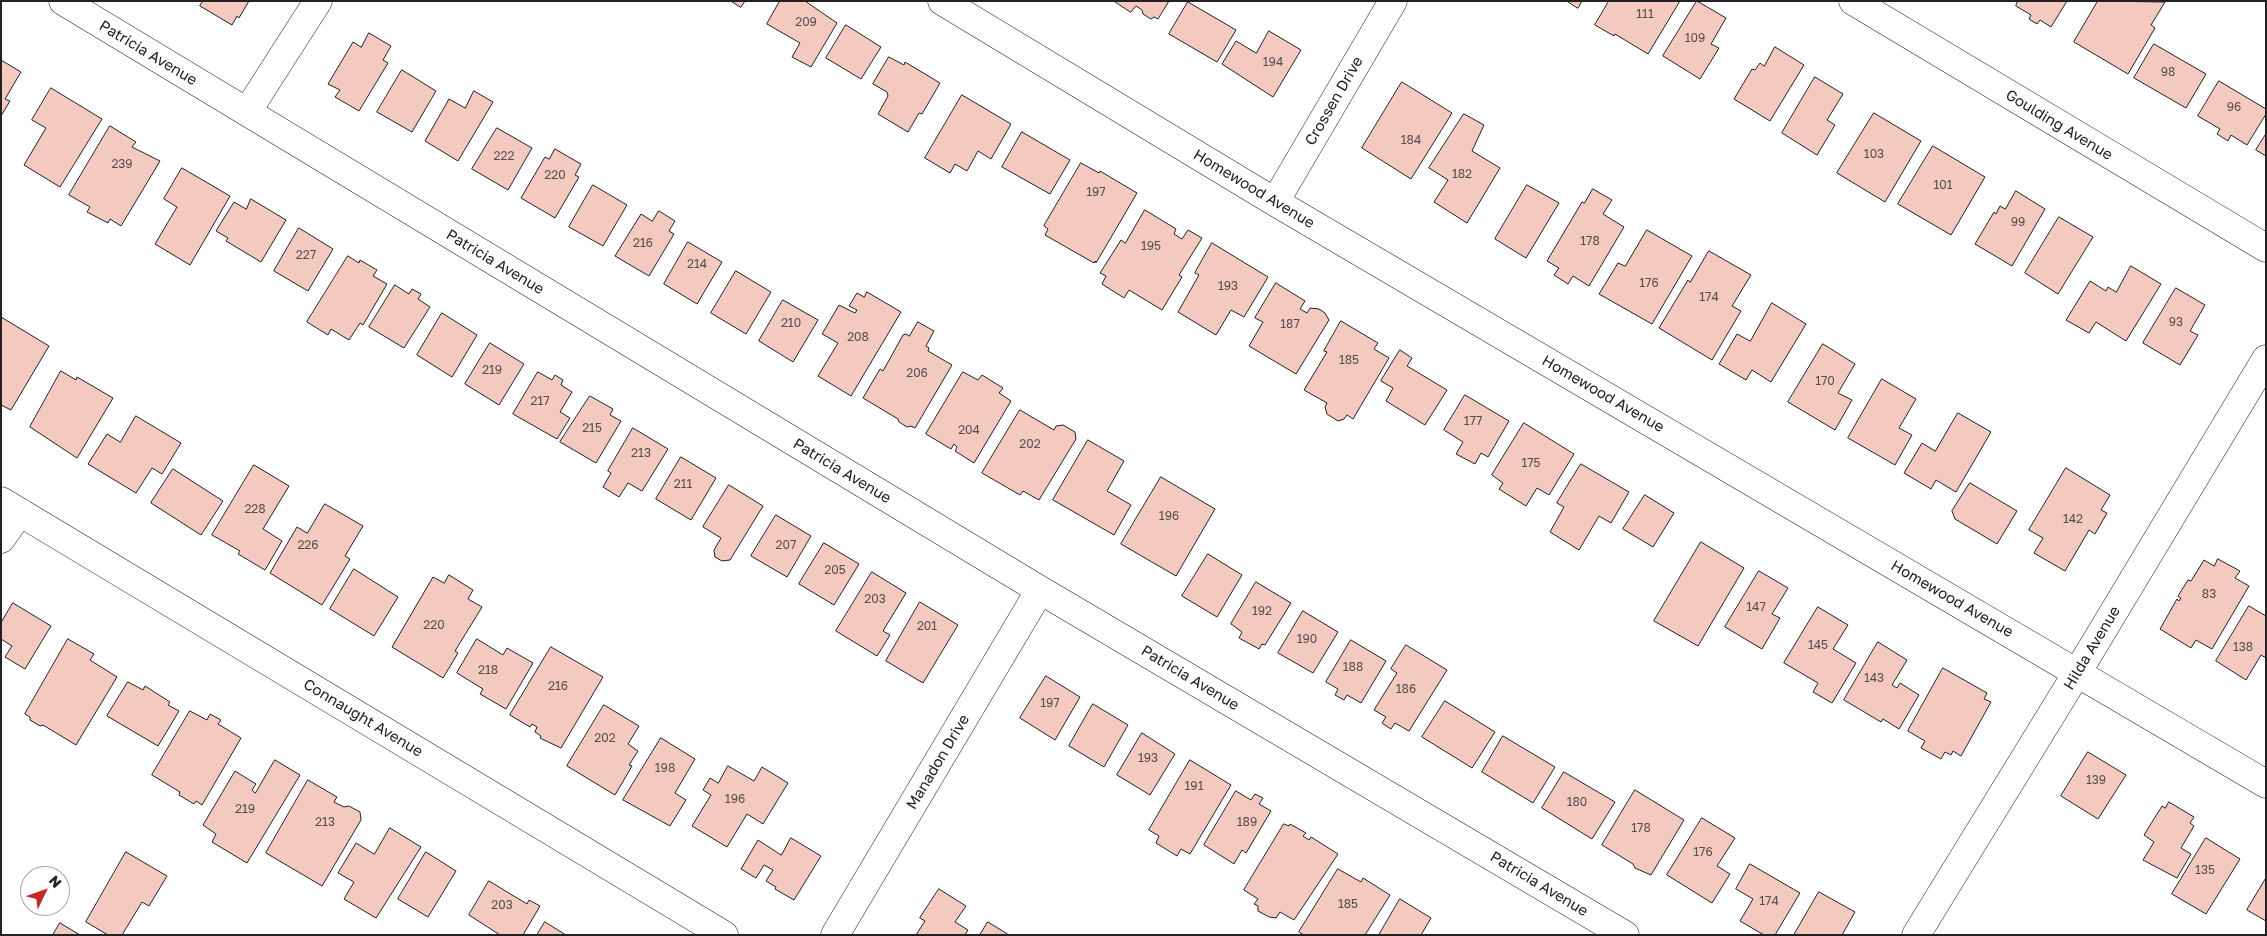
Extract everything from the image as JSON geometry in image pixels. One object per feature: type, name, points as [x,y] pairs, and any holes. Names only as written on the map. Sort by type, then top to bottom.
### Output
[{"type":"street","name":"Patricia Avenue","points":[[63,1],[1040,590],[1625,935]]},
{"type":"street","points":[[247,112],[318,1]]},
{"type":"street","name":"Homewood Avenue","points":[[942,1],[1275,202],[2266,784]]},
{"type":"street","name":"Crossen Drive","points":[[1275,202],[1392,1]]},
{"type":"street","name":"Goulding Avenue","points":[[1853,1],[2266,248]]},
{"type":"street","name":"Hilda Avenue","points":[[1916,935],[2077,673],[2266,359]]},
{"type":"street","points":[[1,539],[10,507]]},
{"type":"street","name":"Connaught Avenue","points":[[10,507],[724,935]]},
{"type":"street","name":"Manadon Drive","points":[[835,935],[1040,590]]},
{"type":"building","points":[[203,1],[249,1],[239,18],[237,16],[232,25],[200,6]]},
{"type":"building","points":[[731,1],[745,1],[741,7]]},
{"type":"building","points":[[780,1],[805,1],[837,23],[811,67],[792,57],[800,43],[767,24]]},
{"type":"building","points":[[1114,1],[1169,1],[1158,19],[1154,17],[1151,19],[1136,6],[1131,12]]},
{"type":"building","points":[[1567,1],[1582,1],[1578,8]]},
{"type":"building","points":[[1609,1],[1680,1],[1648,54],[1615,34],[1614,36],[1595,25]]},
{"type":"building","points":[[1697,1],[1726,18],[1711,44],[1719,48],[1700,79],[1663,56]]},
{"type":"building","points":[[2018,1],[2067,1],[2051,27],[2040,20],[2037,24],[2029,19],[2031,15],[2016,6]]},
{"type":"building","points":[[2098,1],[2165,2],[2151,25],[2155,28],[2128,74],[2074,42]]},
{"type":"building","points":[[1188,2],[1236,30],[1217,62],[1169,34]]},
{"type":"building","points":[[846,25],[881,47],[861,79],[826,58]]},
{"type":"building","points":[[1269,31],[1301,50],[1273,97],[1222,64],[1236,41],[1256,53]]},
{"type":"building","points":[[369,33],[391,46],[383,60],[388,63],[359,111],[335,97],[340,90],[328,84],[353,42],[361,47]]},
{"type":"building","points":[[2154,44],[2206,74],[2186,108],[2134,78]]},
{"type":"building","points":[[1775,47],[1804,65],[1770,121],[1734,99],[1752,69],[1755,70],[1760,63],[1764,66]]},
{"type":"building","points":[[889,57],[904,65],[905,62],[940,83],[922,114],[919,113],[908,132],[878,114],[888,96],[887,92],[873,84]]},
{"type":"building","points":[[1,60],[21,72],[5,99],[10,101],[1,116]]},
{"type":"building","points":[[402,70],[436,91],[412,132],[377,112]]},
{"type":"building","points":[[1815,77],[1843,94],[1827,120],[1835,125],[1817,155],[1782,133]]},
{"type":"building","points":[[2219,81],[2266,109],[2266,114],[2247,145],[2231,135],[2228,141],[2217,134],[2220,129],[2198,116]]},
{"type":"building","points":[[1402,82],[1452,113],[1411,179],[1362,148]]},
{"type":"building","points":[[51,88],[102,119],[60,187],[24,165],[46,128],[32,120]]},
{"type":"building","points":[[474,91],[493,102],[458,161],[425,141],[449,99],[465,108]]},
{"type":"building","points":[[962,95],[1011,124],[991,159],[978,151],[967,171],[955,164],[950,173],[925,158]]},
{"type":"building","points":[[1874,113],[1921,141],[1885,202],[1837,173]]},
{"type":"building","points":[[1464,114],[1484,125],[1472,151],[1500,168],[1467,223],[1434,202],[1448,180],[1429,168]]},
{"type":"building","points":[[110,126],[136,142],[132,147],[160,161],[121,226],[110,219],[108,223],[87,212],[90,207],[69,195]]},
{"type":"building","points":[[497,128],[532,148],[508,190],[472,169]]},
{"type":"building","points":[[1022,132],[1070,160],[1050,194],[1002,167]]},
{"type":"building","points":[[2266,134],[2266,156],[2256,150]]},
{"type":"building","points":[[1933,146],[1985,177],[1951,235],[1898,204]]},
{"type":"building","points":[[555,149],[581,164],[575,175],[579,177],[555,218],[521,198],[545,157],[549,159]]},
{"type":"building","points":[[1081,163],[1099,173],[1100,171],[1137,193],[1096,263],[1045,235],[1048,229],[1044,226]]},
{"type":"building","points":[[182,168],[230,196],[190,265],[155,244],[177,207],[164,199]]},
{"type":"building","points":[[593,185],[627,205],[603,246],[569,227]]},
{"type":"building","points":[[1527,185],[1559,203],[1526,258],[1495,239]]},
{"type":"building","points":[[1593,189],[1612,200],[1603,214],[1624,227],[1589,286],[1573,276],[1568,284],[1554,275],[1559,268],[1547,261],[1582,202],[1584,203]]},
{"type":"building","points":[[2016,191],[2045,209],[2012,266],[1975,244],[1994,212],[1996,214],[2000,206],[2005,209]]},
{"type":"building","points":[[251,199],[286,220],[261,262],[226,241],[228,238],[216,231],[234,202],[246,209]]},
{"type":"building","points":[[1145,210],[1176,229],[1174,234],[1182,239],[1188,230],[1202,238],[1179,275],[1182,277],[1162,310],[1129,290],[1124,298],[1102,284],[1106,276],[1100,273],[1121,240],[1125,243]]},
{"type":"building","points":[[659,211],[675,221],[669,231],[674,234],[649,276],[615,256],[641,214],[652,221]]},
{"type":"building","points":[[2059,217],[2093,237],[2058,294],[2025,273]]},
{"type":"building","points":[[299,228],[333,249],[308,291],[274,271]]},
{"type":"building","points":[[1647,230],[1692,256],[1652,324],[1599,294],[1618,263],[1625,266]]},
{"type":"building","points":[[688,242],[722,262],[697,304],[664,284]]},
{"type":"building","points":[[1212,243],[1268,277],[1244,317],[1231,310],[1216,335],[1178,312],[1199,275],[1195,273]]},
{"type":"building","points":[[1709,251],[1751,275],[1732,306],[1741,311],[1712,360],[1659,328],[1688,280],[1690,282]]},
{"type":"building","points":[[348,256],[359,263],[360,260],[377,270],[373,276],[387,284],[363,325],[360,323],[349,340],[331,329],[328,335],[307,322]]},
{"type":"building","points":[[2131,266],[2161,284],[2126,341],[2096,322],[2089,333],[2066,320],[2090,281],[2106,291],[2108,287],[2116,292]]},
{"type":"building","points":[[736,271],[771,292],[746,334],[711,313]]},
{"type":"building","points":[[1276,283],[1305,301],[1300,309],[1307,313],[1310,308],[1319,309],[1325,313],[1329,320],[1296,374],[1249,346],[1263,322],[1255,318]]},
{"type":"building","points":[[395,285],[409,294],[412,289],[421,294],[418,299],[430,307],[404,348],[369,327]]},
{"type":"building","points":[[2176,288],[2205,305],[2190,331],[2198,335],[2180,365],[2143,343]]},
{"type":"building","points":[[867,292],[901,312],[851,396],[818,376],[838,343],[822,334],[839,305],[855,313],[857,310],[849,306],[857,293],[864,297]]},
{"type":"building","points":[[783,300],[818,320],[793,362],[759,341]]},
{"type":"building","points":[[1772,303],[1806,324],[1771,382],[1752,370],[1746,380],[1719,364],[1737,334],[1750,341]]},
{"type":"building","points":[[442,313],[477,335],[452,377],[417,355]]},
{"type":"building","points":[[1,317],[49,346],[11,410],[1,405]]},
{"type":"building","points":[[1341,321],[1378,343],[1374,349],[1389,358],[1353,419],[1347,415],[1344,419],[1338,421],[1327,414],[1325,407],[1327,403],[1304,390],[1327,352],[1324,351]]},
{"type":"building","points":[[918,322],[934,331],[926,346],[929,348],[928,351],[952,365],[915,428],[907,427],[899,422],[898,419],[863,398],[880,369],[883,371],[903,335],[909,336]]},
{"type":"building","points":[[490,343],[524,364],[499,405],[465,384]]},
{"type":"building","points":[[1823,344],[1855,364],[1838,393],[1852,400],[1835,430],[1788,402]]},
{"type":"building","points":[[1400,350],[1412,358],[1407,366],[1447,390],[1425,425],[1386,401],[1393,388],[1381,381]]},
{"type":"building","points":[[61,371],[76,380],[77,377],[113,398],[77,458],[30,427]]},
{"type":"building","points":[[538,372],[552,380],[555,375],[563,380],[561,385],[572,392],[560,412],[570,418],[557,439],[513,414]]},
{"type":"building","points":[[963,372],[978,380],[982,375],[1003,388],[999,393],[1011,401],[974,463],[955,451],[957,447],[954,444],[951,449],[926,434]]},
{"type":"building","points":[[1882,379],[1916,399],[1899,428],[1912,435],[1895,465],[1848,438]]},
{"type":"building","points":[[1465,395],[1509,421],[1488,457],[1481,453],[1475,464],[1456,454],[1463,442],[1444,430]]},
{"type":"building","points":[[590,396],[613,409],[610,415],[621,421],[596,463],[560,442]]},
{"type":"building","points":[[1020,410],[1054,430],[1056,426],[1063,425],[1075,432],[1076,439],[1039,500],[1023,491],[1020,495],[982,473]]},
{"type":"building","points":[[1958,413],[1991,432],[1956,492],[1936,480],[1931,489],[1904,473],[1922,443],[1935,451]]},
{"type":"building","points":[[136,416],[181,443],[162,474],[152,468],[136,493],[88,464],[107,434],[120,442]]},
{"type":"building","points":[[1524,423],[1574,454],[1549,495],[1537,488],[1526,506],[1499,489],[1503,483],[1492,475]]},
{"type":"building","points":[[633,428],[668,449],[642,491],[628,483],[619,497],[603,487],[611,473],[608,471]]},
{"type":"building","points":[[1088,440],[1124,461],[1107,491],[1131,505],[1114,535],[1053,500]]},
{"type":"building","points":[[681,457],[716,478],[691,520],[656,499]]},
{"type":"building","points":[[1581,464],[1629,492],[1611,523],[1599,516],[1579,550],[1550,532],[1564,507],[1557,503]]},
{"type":"building","points":[[254,465],[289,486],[263,529],[282,541],[265,570],[238,554],[240,551],[212,535]]},
{"type":"building","points":[[2066,468],[2110,495],[2101,510],[2107,513],[2095,534],[2089,530],[2065,571],[2034,553],[2043,538],[2029,530]]},
{"type":"building","points":[[173,469],[223,501],[201,535],[151,503]]},
{"type":"building","points":[[1161,477],[1215,509],[1176,576],[1121,544]]},
{"type":"building","points":[[1970,483],[2017,511],[1997,544],[1955,519],[1952,511]]},
{"type":"building","points":[[729,485],[763,506],[730,560],[722,561],[715,557],[714,550],[721,538],[703,527]]},
{"type":"building","points":[[1645,495],[1674,513],[1653,547],[1623,529]]},
{"type":"building","points":[[325,504],[363,526],[345,556],[350,559],[322,605],[270,573],[297,527],[307,533]]},
{"type":"building","points":[[776,515],[811,536],[787,577],[751,556]]},
{"type":"building","points":[[1701,542],[1744,568],[1698,646],[1654,621]]},
{"type":"building","points":[[824,543],[859,564],[834,605],[799,584]]},
{"type":"building","points":[[1208,554],[1242,575],[1217,617],[1182,596]]},
{"type":"building","points":[[2218,559],[2240,571],[2235,578],[2249,586],[2212,649],[2196,640],[2191,648],[2160,629],[2177,599],[2179,601],[2181,598],[2178,596],[2188,580],[2191,581],[2204,560],[2214,566]]},
{"type":"building","points":[[354,569],[398,597],[374,636],[330,609]]},
{"type":"building","points":[[1759,571],[1788,588],[1772,614],[1780,618],[1762,649],[1725,627]]},
{"type":"building","points":[[872,572],[906,593],[883,631],[890,635],[877,656],[836,631]]},
{"type":"building","points":[[449,575],[473,590],[468,599],[482,607],[455,651],[458,653],[443,678],[392,647],[433,577],[444,583]]},
{"type":"building","points":[[1256,582],[1291,603],[1265,645],[1262,644],[1259,649],[1239,638],[1242,632],[1231,624]]},
{"type":"building","points":[[920,602],[958,625],[923,683],[886,661]]},
{"type":"building","points":[[13,603],[51,626],[25,669],[5,657],[12,646],[1,639],[1,623]]},
{"type":"building","points":[[2249,606],[2266,616],[2266,658],[2261,655],[2246,680],[2216,661]]},
{"type":"building","points":[[1818,607],[1848,625],[1833,649],[1856,663],[1832,703],[1813,692],[1818,683],[1784,663]]},
{"type":"building","points":[[1303,611],[1338,632],[1313,673],[1278,653]]},
{"type":"building","points":[[68,639],[94,654],[90,660],[117,677],[76,745],[43,725],[40,726],[30,720],[30,717],[25,714]]},
{"type":"building","points":[[477,639],[503,655],[507,648],[533,663],[506,709],[480,694],[483,689],[457,673]]},
{"type":"building","points":[[1351,640],[1386,661],[1361,703],[1347,695],[1344,700],[1335,695],[1338,689],[1326,682]]},
{"type":"building","points":[[1878,642],[1907,660],[1892,685],[1897,688],[1900,683],[1919,695],[1899,729],[1883,719],[1881,722],[1844,700]]},
{"type":"building","points":[[1406,645],[1447,670],[1409,731],[1395,723],[1391,729],[1382,723],[1386,717],[1374,710],[1397,673],[1391,669]]},
{"type":"building","points":[[551,647],[603,677],[561,748],[540,738],[541,736],[535,732],[537,727],[532,724],[530,727],[510,715]]},
{"type":"building","points":[[1943,668],[1987,693],[1984,699],[1991,702],[1961,756],[1953,751],[1951,755],[1945,752],[1941,759],[1921,748],[1925,741],[1908,731]]},
{"type":"building","points":[[1046,676],[1080,697],[1055,740],[1020,718]]},
{"type":"building","points":[[128,682],[143,690],[145,686],[170,702],[168,705],[179,711],[158,746],[107,716]]},
{"type":"building","points":[[1445,701],[1495,732],[1472,768],[1422,737]]},
{"type":"building","points":[[1093,704],[1128,725],[1104,767],[1069,746]]},
{"type":"building","points":[[604,705],[639,726],[628,744],[638,751],[629,765],[632,766],[615,795],[567,766]]},
{"type":"building","points":[[190,711],[207,720],[210,714],[221,720],[218,724],[241,738],[202,805],[196,801],[194,804],[179,795],[180,792],[152,775]]},
{"type":"building","points":[[1142,733],[1175,754],[1150,795],[1117,775]]},
{"type":"building","points":[[1503,736],[1555,767],[1533,803],[1482,772]]},
{"type":"building","points":[[661,738],[695,759],[675,793],[686,800],[670,826],[623,800]]},
{"type":"building","points":[[2088,752],[2126,775],[2098,819],[2061,796]]},
{"type":"building","points":[[275,760],[300,775],[247,863],[212,842],[216,834],[203,825],[235,771],[256,784],[252,790],[255,793]]},
{"type":"building","points":[[1190,760],[1231,785],[1190,854],[1181,849],[1177,856],[1156,843],[1159,836],[1149,830]]},
{"type":"building","points":[[728,766],[754,781],[762,767],[788,783],[763,824],[747,814],[727,847],[692,826],[711,795],[703,790],[710,778],[718,783]]},
{"type":"building","points":[[1564,772],[1615,802],[1592,839],[1542,808]]},
{"type":"building","points":[[308,780],[337,797],[334,802],[344,807],[349,806],[360,812],[361,820],[322,886],[266,853]]},
{"type":"building","points":[[1635,790],[1684,820],[1651,875],[1635,868],[1633,864],[1602,845]]},
{"type":"building","points":[[1236,791],[1251,800],[1255,794],[1263,798],[1259,804],[1271,811],[1246,853],[1242,850],[1234,864],[1204,845]]},
{"type":"building","points":[[2169,802],[2194,817],[2190,823],[2194,826],[2181,848],[2191,854],[2177,878],[2143,860],[2154,842],[2144,835],[2162,806],[2165,808]]},
{"type":"building","points":[[1702,818],[1735,838],[1717,866],[1730,874],[1712,903],[1667,875]]},
{"type":"building","points":[[1284,824],[1289,826],[1290,824],[1306,833],[1303,836],[1309,840],[1311,837],[1338,854],[1294,920],[1280,912],[1276,918],[1269,917],[1258,911],[1258,906],[1254,904],[1258,899],[1244,890]]},
{"type":"building","points":[[390,828],[421,847],[376,918],[344,899],[354,882],[338,873],[356,843],[374,854]]},
{"type":"building","points":[[791,838],[821,856],[794,900],[775,889],[776,887],[766,881],[773,870],[764,865],[756,878],[741,869],[758,840],[781,855]]},
{"type":"building","points":[[2206,838],[2240,859],[2206,914],[2172,894]]},
{"type":"building","points":[[126,852],[167,876],[149,906],[142,902],[122,935],[108,935],[86,922]]},
{"type":"building","points":[[426,852],[456,871],[428,917],[398,899]]},
{"type":"building","points":[[1750,864],[1800,893],[1775,935],[1764,935],[1740,921],[1753,899],[1736,889]]},
{"type":"building","points":[[1338,869],[1361,882],[1363,878],[1390,895],[1365,935],[1304,935],[1299,932]]},
{"type":"building","points":[[2266,878],[2266,921],[2247,910]]},
{"type":"building","points":[[489,881],[527,904],[529,900],[540,906],[523,935],[500,935],[469,915]]},
{"type":"building","points":[[939,889],[966,906],[955,922],[968,930],[965,935],[916,935],[925,921],[920,918]]},
{"type":"building","points":[[1819,892],[1855,912],[1842,935],[1794,935]]},
{"type":"building","points":[[1400,899],[1431,918],[1421,935],[1379,935]]},
{"type":"building","points":[[545,922],[566,935],[537,935]]},
{"type":"building","points":[[988,922],[1009,935],[980,935]]},
{"type":"building","points":[[60,923],[80,935],[53,935]]}]
